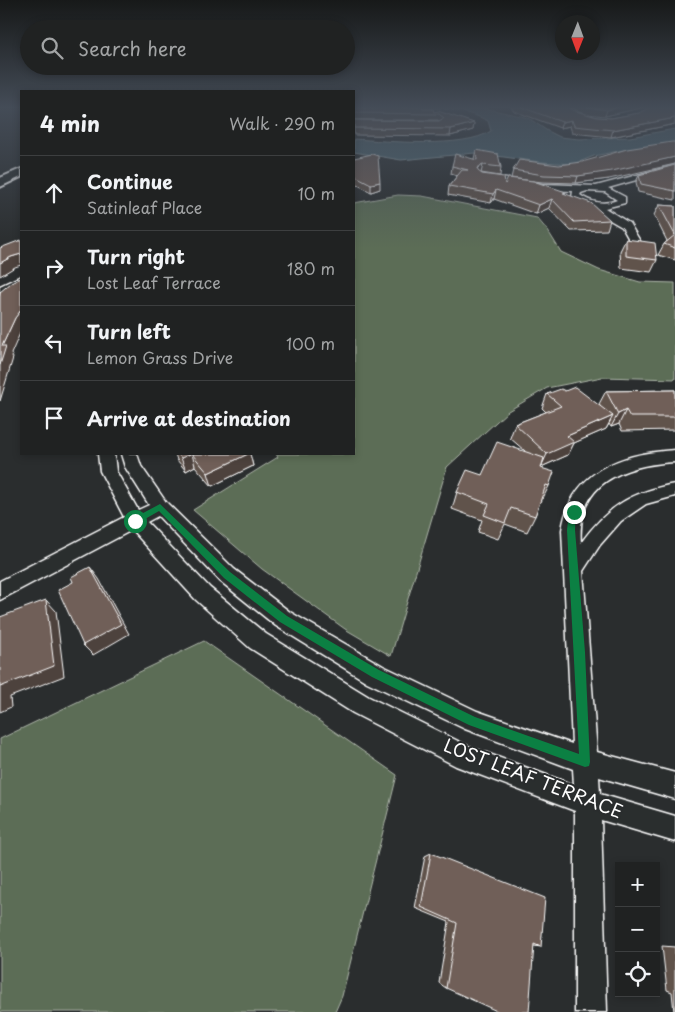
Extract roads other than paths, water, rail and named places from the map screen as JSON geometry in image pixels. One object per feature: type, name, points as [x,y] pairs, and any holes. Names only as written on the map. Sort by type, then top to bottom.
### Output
[{"type":"main road","points":[[0,183],[20,173]]},
{"type":"main road","points":[[0,192],[20,182]]},
{"type":"street","points":[[481,178],[542,187],[581,189],[615,184],[675,167]]},
{"type":"street","points":[[588,203],[609,205],[621,199],[636,178]]},
{"type":"street","points":[[542,187],[578,198],[626,225]]},
{"type":"street","points":[[594,188],[607,190],[621,199],[626,216],[626,225],[635,241]]},
{"type":"street","points":[[578,198],[575,193],[581,189]]},
{"type":"street","points":[[0,290],[20,280]]},
{"type":"street","name":"LOST LEAF TERRACE","points":[[106,455],[108,471],[135,521],[203,594],[258,640],[353,700],[465,757],[588,803],[675,829]]},
{"type":"street","name":"LOST LEAF TERRACE","points":[[129,455],[133,467],[160,507],[227,575],[283,619],[376,674],[473,721],[585,762],[675,786]]},
{"type":"street","points":[[591,1012],[588,803],[571,530],[574,512],[596,480],[614,468],[633,460],[675,456]]},
{"type":"street","points":[[574,569],[594,538],[617,512],[644,498],[675,490]]},
{"type":"street","points":[[0,591],[160,507]]},
{"type":"water","points":[[367,154],[462,154],[401,160]]},
{"type":"water","points":[[484,154],[603,154],[574,164],[540,162]]}]
